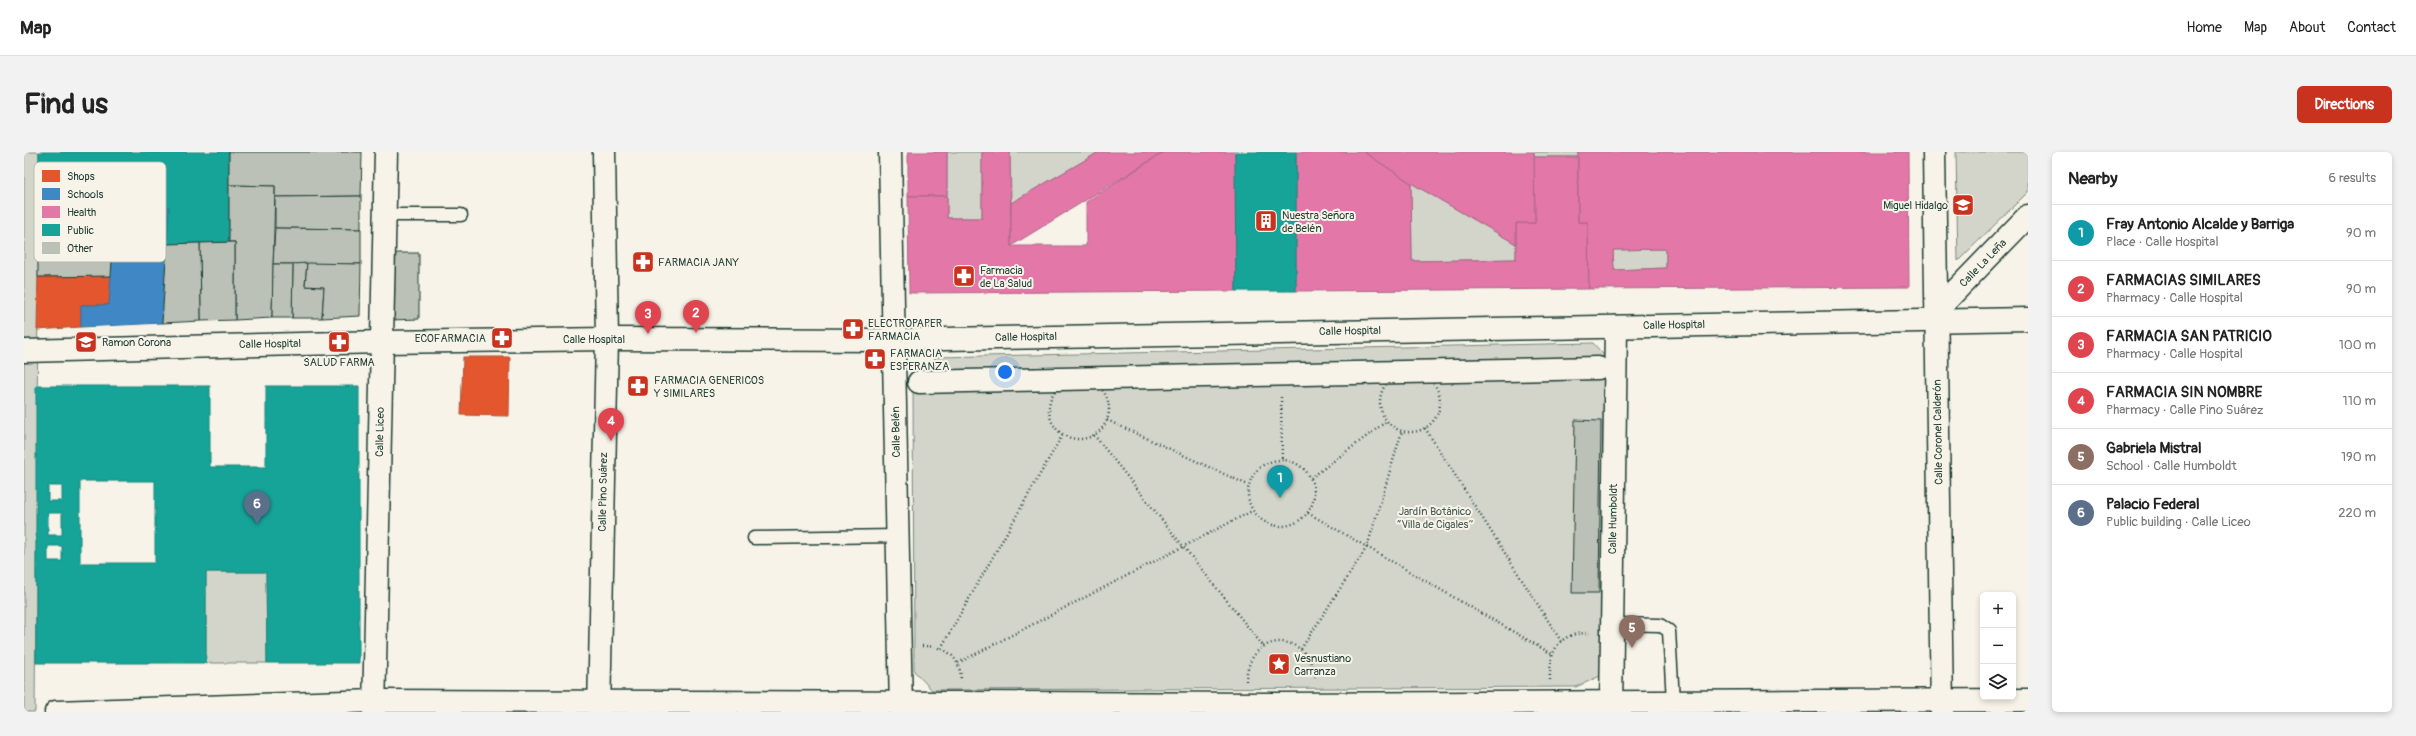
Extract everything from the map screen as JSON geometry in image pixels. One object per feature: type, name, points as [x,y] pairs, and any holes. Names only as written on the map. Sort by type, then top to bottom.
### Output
[{"type":"street","name":"Calle Liceo","points":[[375,706],[386,152]]},
{"type":"street","name":"Calle Pino Suárez","points":[[599,707],[607,339],[604,152]]},
{"type":"street","name":"Calle Belén","points":[[890,152],[902,708]]},
{"type":"street","name":"Calle Coronel Calderón","points":[[1934,152],[1942,706]]},
{"type":"street","name":"Calle La Leña","points":[[1937,316],[2028,216]]},
{"type":"street","name":"Calle Hospital","points":[[24,351],[382,342],[607,339],[894,340],[1616,326],[1937,316],[2028,319]]},
{"type":"street","name":"Calle Humboldt","points":[[1611,707],[1604,628],[1616,326]]},
{"type":"street","points":[[919,382],[1598,368]]},
{"type":"street","points":[[56,712],[375,706],[902,708],[1611,707],[1673,701],[1778,706],[1942,706],[2028,700]]},
{"type":"lane","points":[[384,215],[461,215]]},
{"type":"lane","points":[[754,538],[898,536]]},
{"type":"lane","points":[[1604,628],[1660,626],[1669,631],[1673,701]]},
{"type":"path","points":[[1408,372],[1427,377],[1439,393],[1440,403],[1438,413],[1432,422],[1425,428],[1415,431],[1402,431],[1387,421],[1380,406],[1384,387],[1398,374],[1408,372]]},
{"type":"path","points":[[1281,375],[1282,460]]},
{"type":"path","points":[[1077,379],[1096,384],[1104,392],[1109,405],[1107,420],[1102,429],[1094,435],[1075,439],[1063,434],[1052,422],[1050,403],[1060,387],[1077,379]]},
{"type":"path","points":[[1107,420],[1248,485]]},
{"type":"path","points":[[1311,478],[1387,421]]},
{"type":"path","points":[[1425,428],[1560,641]]},
{"type":"path","points":[[1301,649],[1367,547],[1402,431]]},
{"type":"path","points":[[941,648],[1063,434]]},
{"type":"path","points":[[1094,435],[1264,647]]},
{"type":"path","points":[[1282,460],[1297,464],[1311,478],[1314,496],[1308,513],[1294,524],[1275,526],[1258,518],[1252,511],[1249,503],[1248,485],[1259,468],[1268,463],[1282,460]]},
{"type":"path","points":[[958,663],[1252,511]]},
{"type":"path","points":[[1308,513],[1552,654]]},
{"type":"path","points":[[1550,680],[1552,654],[1560,641],[1570,635],[1604,628]]},
{"type":"path","points":[[1246,681],[1248,667],[1253,657],[1264,647],[1280,642],[1301,649],[1309,656],[1314,666],[1316,681]]},
{"type":"path","points":[[921,646],[941,648],[953,656],[958,663],[961,683]]},
{"type":"green space","points":[[24,152],[39,152],[39,162],[34,162],[34,262],[38,262],[35,712],[24,712]]},
{"type":"green space","points":[[947,152],[982,152],[982,218],[947,218]]},
{"type":"green space","points":[[1010,152],[1099,152],[1011,203]]},
{"type":"green space","points":[[1534,152],[1578,152],[1578,157],[1534,157]]},
{"type":"green space","points":[[1956,152],[2028,152],[2028,192],[1958,261]]},
{"type":"green space","points":[[1411,183],[1516,244],[1516,259],[1412,261]]},
{"type":"green space","points":[[1666,249],[1666,268],[1614,270],[1613,250]]},
{"type":"green space","name":"Jardín Botánico “Villa de Cigales”","points":[[1593,343],[1610,362],[1607,654],[1600,676],[1576,687],[932,690],[914,671],[913,378],[937,357]]},
{"type":"green space","points":[[206,572],[266,572],[267,663],[206,663]]},
{"type":"building: Shops","points":[[111,276],[109,305],[81,305],[81,327],[37,330],[38,277]]},
{"type":"building: Shops","points":[[463,357],[510,357],[509,416],[461,415]]},
{"type":"building: Schools","points":[[166,207],[169,207],[166,257]]},
{"type":"building: Schools","points":[[112,262],[166,262],[162,323],[81,327],[81,305],[109,305]]},
{"type":"building: Health","points":[[908,152],[947,152],[947,196],[908,196]]},
{"type":"building: Health","points":[[982,152],[1010,152],[1011,246],[1086,246],[1086,202],[1164,152],[1235,152],[1236,291],[909,293],[908,196],[947,196],[947,218],[982,218]]},
{"type":"building: Health","points":[[1099,152],[1164,152],[1011,246],[1011,203]]},
{"type":"building: Health","points":[[1296,152],[1364,152],[1411,183],[1412,261],[1516,259],[1516,223],[1535,223],[1534,157],[1578,157],[1578,222],[1588,222],[1589,289],[1296,291]]},
{"type":"building: Health","points":[[1364,152],[1534,152],[1535,223],[1516,223],[1516,244],[1411,183]]},
{"type":"building: Health","points":[[1578,152],[1908,152],[1909,287],[1589,289],[1588,222],[1578,222]],"holes":[[[1666,249],[1666,268],[1614,270],[1613,250]]]},
{"type":"building: Public","points":[[39,152],[229,152],[229,242],[167,244],[169,207],[166,207],[166,162],[39,162]]},
{"type":"building: Public","name":"Nuestra Señora de Belén","points":[[1235,152],[1296,152],[1296,291],[1236,291]]},
{"type":"building: Public","points":[[36,386],[210,386],[210,467],[266,467],[266,386],[359,386],[359,663],[267,663],[266,572],[206,572],[206,663],[36,663]],"holes":[[[80,481],[155,481],[155,563],[80,563]],[[48,486],[62,486],[62,501],[48,501]],[[48,513],[62,513],[62,535],[48,535]],[[48,546],[62,546],[62,561],[48,561]]]},
{"type":"building: Other","points":[[229,152],[362,152],[361,196],[275,197],[275,186],[229,185]]},
{"type":"building: Other","points":[[229,185],[275,186],[272,318],[235,320],[235,242],[229,242]]},
{"type":"building: Other","points":[[361,196],[361,229],[275,228],[275,197]]},
{"type":"building: Other","points":[[275,228],[361,229],[361,264],[273,264]]},
{"type":"building: Other","points":[[235,242],[235,320],[201,321],[200,243]]},
{"type":"building: Other","points":[[200,243],[201,321],[162,323],[167,244]]},
{"type":"building: Other","points":[[391,253],[419,253],[419,319],[392,320]]},
{"type":"building: Other","points":[[38,262],[112,262],[111,276],[38,277]]},
{"type":"building: Other","points":[[307,263],[305,286],[324,287],[322,318],[292,318],[293,264]]},
{"type":"building: Other","points":[[307,263],[361,264],[360,316],[322,318],[324,287],[305,286]]},
{"type":"building: Other","points":[[273,264],[293,264],[292,318],[272,318]]},
{"type":"building: Other","points":[[1575,420],[1601,421],[1599,593],[1572,593]]},
{"type":"place","name":"Miguel Hidalgo","points":[[1963,205]]},
{"type":"place","name":"Nuestra Señora de Belén","points":[[1266,221]]},
{"type":"place","name":"FARMACIA JANY","points":[[643,262]]},
{"type":"place","name":"Farmacia de La Salud","points":[[964,276]]},
{"type":"place","name":"ELECTROPAPER FARMACIA","points":[[853,329]]},
{"type":"place","name":"FARMACIAS SIMILARES","points":[[696,333]]},
{"type":"place","name":"FARMACIA SAN PATRICIO","points":[[648,334]]},
{"type":"place","name":"ECOFARMACIA","points":[[502,338]]},
{"type":"place","name":"Ramon Corona","points":[[86,342]]},
{"type":"place","name":"SALUD FARMA","points":[[339,342]]},
{"type":"place","name":"FARMACIA ESPERANZA","points":[[875,359]]},
{"type":"place","name":"FARMACIA GENERICOS Y SIMILARES","points":[[638,386]]},
{"type":"place","name":"FARMACIA SIN NOMBRE","points":[[611,441]]},
{"type":"place","name":"Fray Antonio Alcalde y Barriga","points":[[1280,498]]},
{"type":"place","name":"Palacio Federal","points":[[257,524]]},
{"type":"place","name":"Gabriela Mistral","points":[[1632,648]]},
{"type":"place","name":"Vesnustiano Carranza","points":[[1279,664]]}]
